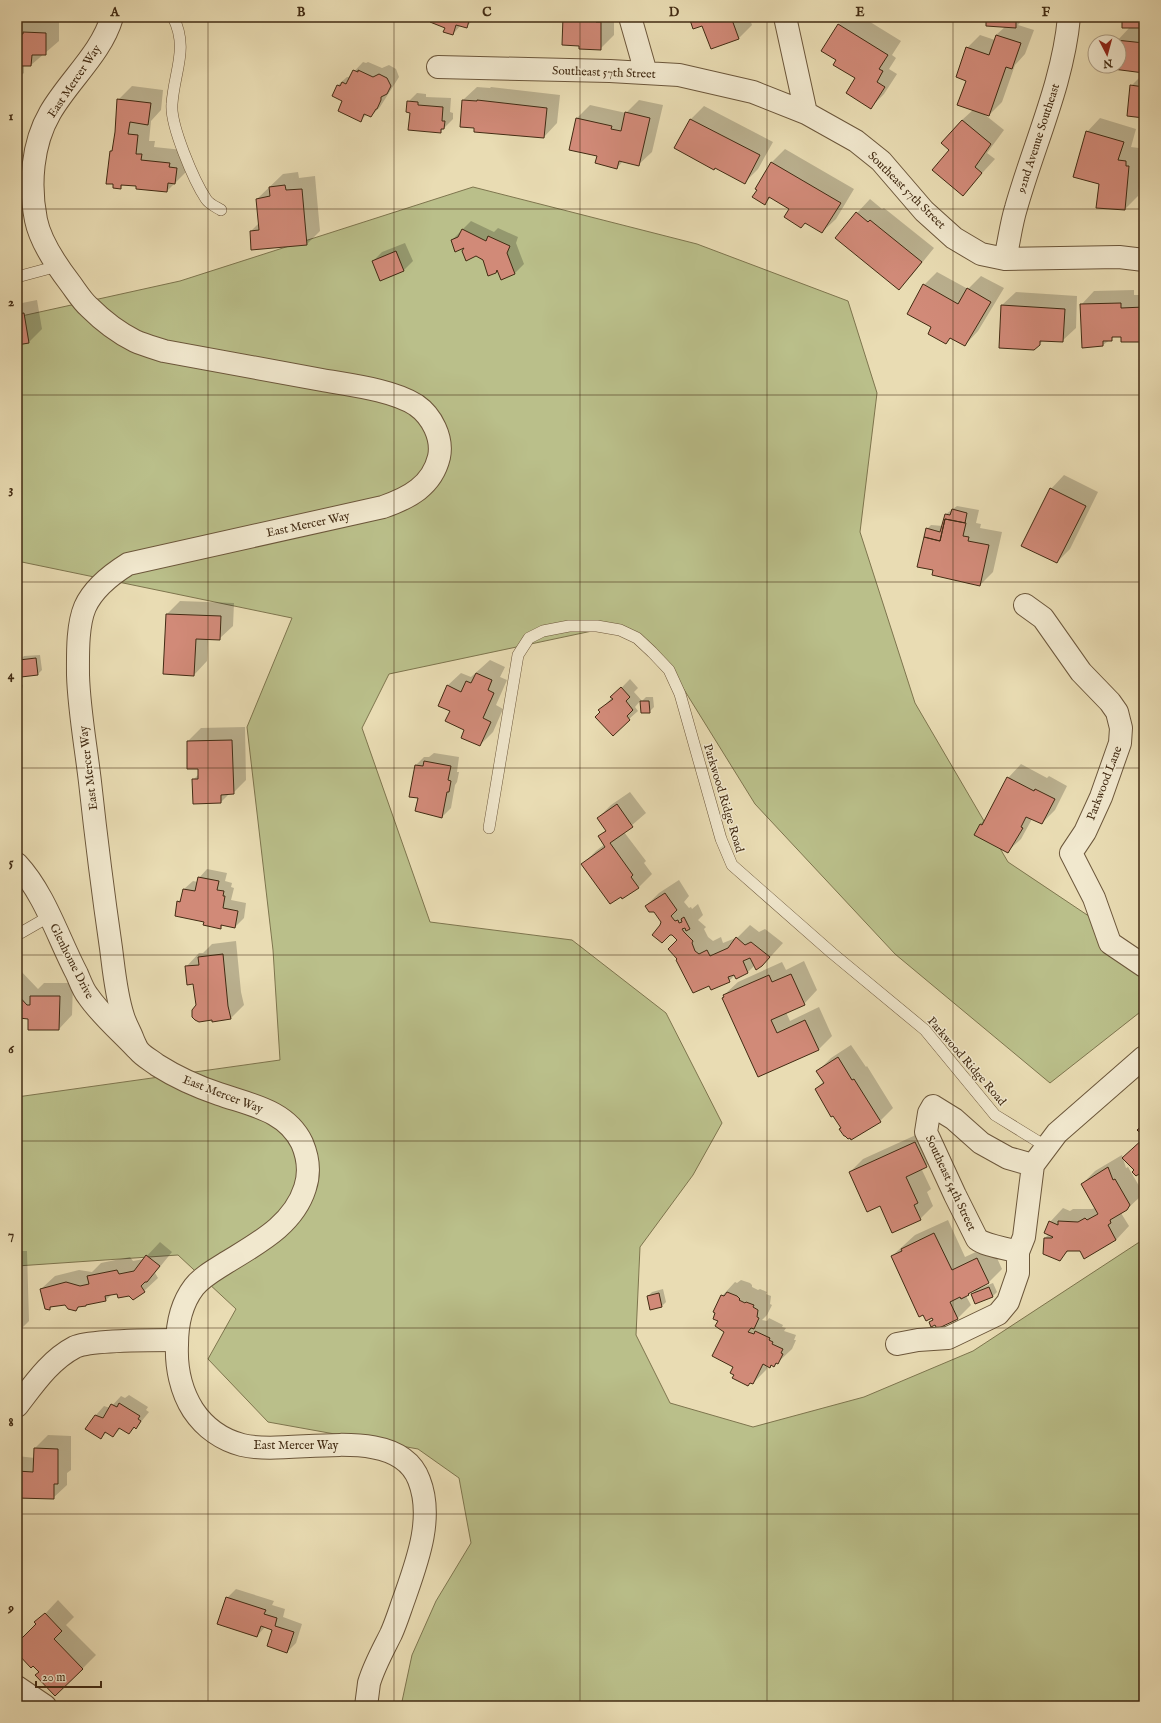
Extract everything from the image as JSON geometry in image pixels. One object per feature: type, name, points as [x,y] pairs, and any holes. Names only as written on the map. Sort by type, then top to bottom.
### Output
[{"type":"street","name":"East Mercer Way","points":[[112,17],[98,48],[50,114],[39,139],[33,168],[33,193],[36,221],[58,266],[88,306],[110,325],[136,341],[164,351],[355,386],[397,396],[416,405],[430,416],[438,433],[440,451],[437,465],[430,477],[418,490],[404,500],[383,507],[128,564],[112,574],[96,592],[85,608],[79,636],[78,679],[102,888],[122,1010],[138,1050],[174,1075],[215,1093],[279,1116],[295,1131],[303,1146],[308,1166],[307,1182],[300,1202],[277,1230],[202,1279],[191,1291],[180,1312],[177,1340],[177,1366],[184,1391],[193,1410],[206,1426],[222,1437],[242,1445],[262,1447],[351,1445],[376,1448],[396,1453],[411,1463],[420,1481],[424,1501],[422,1538],[418,1561],[393,1630],[373,1672],[366,1706]]},
{"type":"street","points":[[630,17],[646,73]]},
{"type":"street","points":[[784,17],[806,113]]},
{"type":"street","name":"92nd Avenue Southeast","points":[[1006,259],[1015,209],[1060,71],[1069,17]]},
{"type":"street","name":"Southeast 57th Street","points":[[438,67],[679,75],[753,92],[806,113],[856,141],[881,161],[924,211],[954,238],[981,254],[1006,259],[1119,257],[1144,260]]},
{"type":"street","name":"Parkwood Lane","points":[[1025,605],[1043,618],[1081,672],[1092,682],[1117,712],[1121,728],[1120,743],[1101,797],[1085,832],[1071,854],[1094,898],[1110,943],[1144,966]]},
{"type":"street","name":"Glenhome Drive","points":[[17,864],[27,874],[50,916],[88,996],[103,1015],[138,1050]]},
{"type":"street","points":[[897,1344],[918,1340],[948,1338],[998,1314],[1008,1302],[1018,1273],[1018,1252],[1024,1238],[1033,1165],[1057,1133],[1144,1057]]},
{"type":"street","name":"Southeast 54th Street","points":[[1018,1252],[1003,1247],[983,1244],[977,1239],[926,1132],[929,1112],[934,1106],[954,1119],[981,1143],[1008,1158],[1033,1165]]},
{"type":"street","points":[[17,1406],[45,1371],[59,1357],[77,1346],[99,1343],[177,1340]]},
{"type":"street","points":[[17,1687],[45,1706]]},
{"type":"lane","points":[[174,17],[180,29],[181,54],[172,105],[177,133],[190,170],[207,201],[221,210]]},
{"type":"lane","points":[[17,277],[58,266]]},
{"type":"lane","name":"Parkwood Ridge Road","points":[[489,828],[518,655],[529,638],[543,630],[569,626],[597,626],[620,630],[637,638],[669,670],[680,694],[721,839],[732,865],[832,953],[925,1030],[995,1115],[1047,1147]]},
{"type":"lane","points":[[17,935],[50,916]]},
{"type":"green space","points":[[473,187],[697,244],[848,301],[877,393],[860,532],[915,703],[1008,862],[1144,953],[1144,1009],[1050,1083],[895,954],[755,804],[670,667],[611,627],[389,674],[362,728],[430,922],[572,940],[666,1013],[722,1123],[693,1175],[640,1247],[636,1335],[670,1403],[753,1427],[864,1397],[973,1351],[1144,1239],[1144,1706],[401,1706],[412,1655],[436,1601],[471,1543],[459,1478],[418,1449],[268,1422],[208,1359],[236,1309],[178,1255],[17,1266],[17,1097],[280,1060],[273,950],[247,727],[292,618],[17,561],[17,317],[180,281]]},
{"type":"building","points":[[432,17],[470,17],[467,28],[456,25],[453,35],[443,32],[445,28],[430,22]]},
{"type":"building","points":[[563,17],[597,17],[596,22],[601,22],[601,50],[579,49],[579,46],[562,45]]},
{"type":"building","points":[[689,17],[731,17],[739,39],[711,49],[702,26],[693,29]]},
{"type":"building","points":[[985,17],[1018,17],[1018,19],[1016,20],[1016,28],[986,26]]},
{"type":"building","points":[[1122,17],[1144,17],[1144,28],[1122,28]]},
{"type":"building","points":[[838,24],[888,55],[879,69],[883,71],[877,82],[885,87],[871,109],[846,93],[855,78],[833,65],[836,60],[821,51]]},
{"type":"building","points":[[23,32],[46,33],[46,55],[32,55],[31,66],[17,66],[17,34],[23,34]]},
{"type":"building","points":[[996,35],[1021,43],[1012,69],[1006,67],[989,116],[957,105],[966,81],[956,77],[966,47],[989,55]]},
{"type":"building","points":[[1127,41],[1144,43],[1144,73],[1127,71]]},
{"type":"building","points":[[353,70],[358,72],[358,70],[373,77],[379,74],[387,78],[391,86],[387,94],[381,97],[377,109],[371,117],[364,114],[361,122],[338,111],[342,101],[332,96],[337,85],[340,86],[342,82],[346,84]]},
{"type":"building","points":[[1130,85],[1144,87],[1144,118],[1127,116]]},
{"type":"building","points":[[117,99],[151,103],[148,125],[130,122],[128,134],[138,135],[136,154],[142,154],[141,160],[170,163],[169,167],[177,168],[175,184],[168,183],[167,192],[136,189],[136,186],[121,185],[121,189],[113,188],[113,184],[106,184],[110,151],[112,151],[115,132]]},
{"type":"building","points":[[462,100],[477,100],[547,108],[544,138],[474,132],[474,128],[460,127]]},
{"type":"building","points":[[407,101],[418,102],[418,105],[443,107],[442,121],[445,121],[444,129],[441,129],[441,133],[408,130],[410,113],[406,112]]},
{"type":"building","points":[[625,112],[650,118],[639,166],[619,161],[617,169],[595,163],[597,156],[569,150],[576,118],[612,126],[611,129],[621,131]]},
{"type":"building","points":[[690,119],[760,155],[745,184],[715,168],[714,170],[674,148]]},
{"type":"building","points":[[962,120],[991,144],[975,167],[982,173],[963,196],[932,170],[949,150],[941,143]]},
{"type":"building","points":[[1086,131],[1124,142],[1118,160],[1126,161],[1126,166],[1129,166],[1125,210],[1096,208],[1099,184],[1073,177]]},
{"type":"building","points":[[771,162],[841,203],[822,233],[805,223],[801,228],[784,217],[789,209],[769,197],[765,205],[752,197]]},
{"type":"building","points":[[285,185],[286,190],[302,189],[307,245],[251,250],[250,231],[259,230],[256,199],[270,196],[269,187]]},
{"type":"building","points":[[856,212],[868,222],[870,220],[922,262],[899,290],[835,238]]},
{"type":"building","points":[[462,229],[486,241],[488,236],[510,246],[507,253],[515,274],[501,280],[497,270],[496,273],[488,276],[483,260],[476,256],[466,261],[462,251],[464,248],[455,252],[451,240],[458,237]]},
{"type":"building","points":[[396,251],[404,271],[380,281],[372,261]]},
{"type":"building","points":[[923,284],[958,304],[967,288],[991,302],[965,346],[950,338],[946,344],[928,334],[931,327],[907,314]]},
{"type":"building","points":[[1121,303],[1121,308],[1144,307],[1144,342],[1121,342],[1121,337],[1112,337],[1112,341],[1103,341],[1103,346],[1082,348],[1080,304]]},
{"type":"building","points":[[1001,305],[1065,309],[1063,342],[1040,341],[1040,345],[1034,350],[999,348]]},
{"type":"building","points":[[24,313],[29,343],[17,345],[17,314]]},
{"type":"building","points":[[1050,488],[1086,506],[1057,563],[1021,546]]},
{"type":"building","points":[[952,509],[967,513],[965,523],[945,519],[940,541],[924,537],[926,528],[940,532],[945,514],[950,515]]},
{"type":"building","points":[[945,519],[966,523],[963,536],[969,537],[968,541],[989,545],[980,586],[932,575],[933,570],[917,567],[924,537],[940,541]]},
{"type":"building","points":[[166,614],[221,616],[220,640],[196,639],[194,676],[163,674]]},
{"type":"building","points":[[36,658],[38,675],[21,677],[19,660]]},
{"type":"building","points":[[476,673],[492,680],[488,690],[494,693],[483,718],[491,722],[480,746],[461,738],[464,730],[445,721],[450,711],[438,706],[447,685],[461,692],[466,681],[471,683]]},
{"type":"building","points":[[621,687],[630,697],[626,701],[633,710],[627,716],[630,720],[613,736],[595,717],[600,712],[598,710],[613,699],[610,697]]},
{"type":"building","points":[[640,701],[649,701],[650,713],[641,713]]},
{"type":"building","points":[[232,740],[234,794],[221,795],[221,803],[193,804],[192,779],[198,779],[198,769],[187,769],[187,741]]},
{"type":"building","points":[[424,761],[451,766],[448,780],[451,781],[449,792],[447,792],[442,818],[415,811],[418,798],[409,797],[415,765],[423,766]]},
{"type":"building","points":[[1007,777],[1034,791],[1035,789],[1055,799],[1042,824],[1026,817],[1021,827],[1023,828],[1008,853],[974,835],[980,824],[982,825]]},
{"type":"building","points":[[617,804],[633,827],[610,843],[633,875],[631,877],[639,888],[622,899],[621,897],[610,904],[581,864],[605,847],[598,836],[606,831],[597,818]]},
{"type":"building","points":[[198,877],[219,881],[217,890],[224,891],[223,896],[225,896],[223,908],[238,911],[235,928],[221,925],[221,929],[203,925],[204,922],[175,916],[177,901],[180,902],[183,889],[195,891]]},
{"type":"building","points":[[665,893],[677,910],[671,916],[675,921],[678,920],[679,923],[682,922],[681,919],[684,917],[690,929],[686,931],[685,928],[682,929],[693,941],[692,943],[695,951],[699,954],[707,950],[710,956],[728,948],[736,937],[745,945],[751,942],[770,957],[756,970],[750,958],[743,961],[748,973],[736,979],[734,975],[728,977],[730,982],[711,990],[709,986],[693,993],[676,960],[677,959],[668,949],[677,940],[670,935],[662,943],[652,935],[661,922],[654,912],[649,912],[645,906]]},
{"type":"building","points":[[223,954],[228,1006],[231,1019],[212,1022],[212,1020],[199,1022],[192,1017],[192,1010],[196,1005],[193,984],[187,985],[185,966],[199,965],[198,957]]},
{"type":"building","points":[[791,974],[805,1005],[771,1020],[777,1033],[805,1020],[819,1050],[758,1077],[722,998],[724,997],[723,995],[769,975],[772,982]]},
{"type":"building","points":[[17,994],[27,1005],[30,1005],[30,996],[60,996],[59,1030],[28,1030],[28,1019],[19,1018],[17,1020]]},
{"type":"building","points":[[838,1057],[852,1080],[854,1079],[881,1122],[851,1140],[850,1138],[848,1139],[844,1136],[839,1129],[841,1128],[833,1116],[831,1117],[815,1089],[824,1083],[816,1071]]},
{"type":"building","points":[[1144,1124],[1144,1137],[1137,1130]]},
{"type":"building","points":[[1144,1138],[1144,1180],[1139,1174],[1136,1176],[1132,1172],[1134,1170],[1122,1158]]},
{"type":"building","points":[[915,1142],[927,1167],[906,1177],[918,1203],[914,1205],[921,1220],[892,1233],[880,1206],[867,1212],[849,1172]]},
{"type":"building","points":[[1108,1167],[1113,1180],[1115,1179],[1130,1205],[1127,1210],[1110,1220],[1111,1223],[1108,1225],[1116,1240],[1084,1259],[1080,1251],[1067,1251],[1060,1261],[1043,1254],[1044,1238],[1053,1237],[1044,1233],[1049,1221],[1058,1225],[1058,1221],[1078,1222],[1085,1218],[1087,1220],[1098,1214],[1081,1184]]},
{"type":"building","points":[[934,1233],[952,1270],[977,1258],[989,1283],[961,1299],[960,1297],[950,1302],[958,1319],[939,1328],[939,1333],[935,1325],[931,1327],[929,1322],[933,1320],[932,1318],[926,1321],[923,1315],[919,1317],[891,1256],[902,1251],[901,1249]]},
{"type":"building","points":[[146,1255],[160,1266],[147,1282],[141,1286],[145,1292],[133,1300],[129,1296],[118,1298],[117,1294],[105,1296],[106,1301],[78,1307],[76,1311],[68,1309],[65,1305],[50,1307],[50,1310],[45,1309],[40,1289],[66,1282],[80,1286],[89,1284],[87,1276],[117,1270],[119,1274],[134,1271]]},
{"type":"building","points":[[989,1287],[993,1297],[975,1304],[971,1294]]},
{"type":"building","points":[[727,1292],[737,1296],[740,1299],[739,1300],[745,1303],[754,1305],[753,1307],[758,1310],[757,1317],[759,1318],[754,1329],[751,1328],[748,1332],[754,1334],[755,1331],[770,1338],[769,1340],[773,1342],[772,1344],[783,1349],[781,1353],[783,1354],[778,1364],[776,1363],[774,1367],[771,1365],[770,1368],[763,1364],[753,1384],[750,1383],[748,1386],[732,1378],[734,1375],[730,1373],[733,1367],[712,1356],[724,1332],[715,1326],[718,1321],[713,1319],[715,1313],[713,1312],[721,1295],[724,1296]]},
{"type":"building","points":[[659,1293],[662,1307],[650,1310],[647,1296]]},
{"type":"building","points":[[119,1403],[140,1416],[138,1419],[141,1421],[136,1429],[134,1427],[129,1434],[119,1428],[113,1437],[105,1432],[101,1439],[85,1429],[95,1415],[103,1418],[111,1404],[117,1407]]},
{"type":"building","points":[[34,1448],[58,1449],[58,1484],[54,1484],[54,1499],[17,1498],[17,1471],[33,1472]]},
{"type":"building","points":[[226,1597],[266,1610],[264,1614],[277,1618],[275,1626],[294,1632],[287,1653],[267,1646],[272,1630],[261,1626],[257,1637],[217,1624]]},
{"type":"building","points":[[45,1613],[62,1631],[54,1639],[83,1669],[55,1696],[35,1675],[39,1672],[33,1666],[31,1668],[17,1653],[17,1643],[36,1624],[34,1622]]}]
